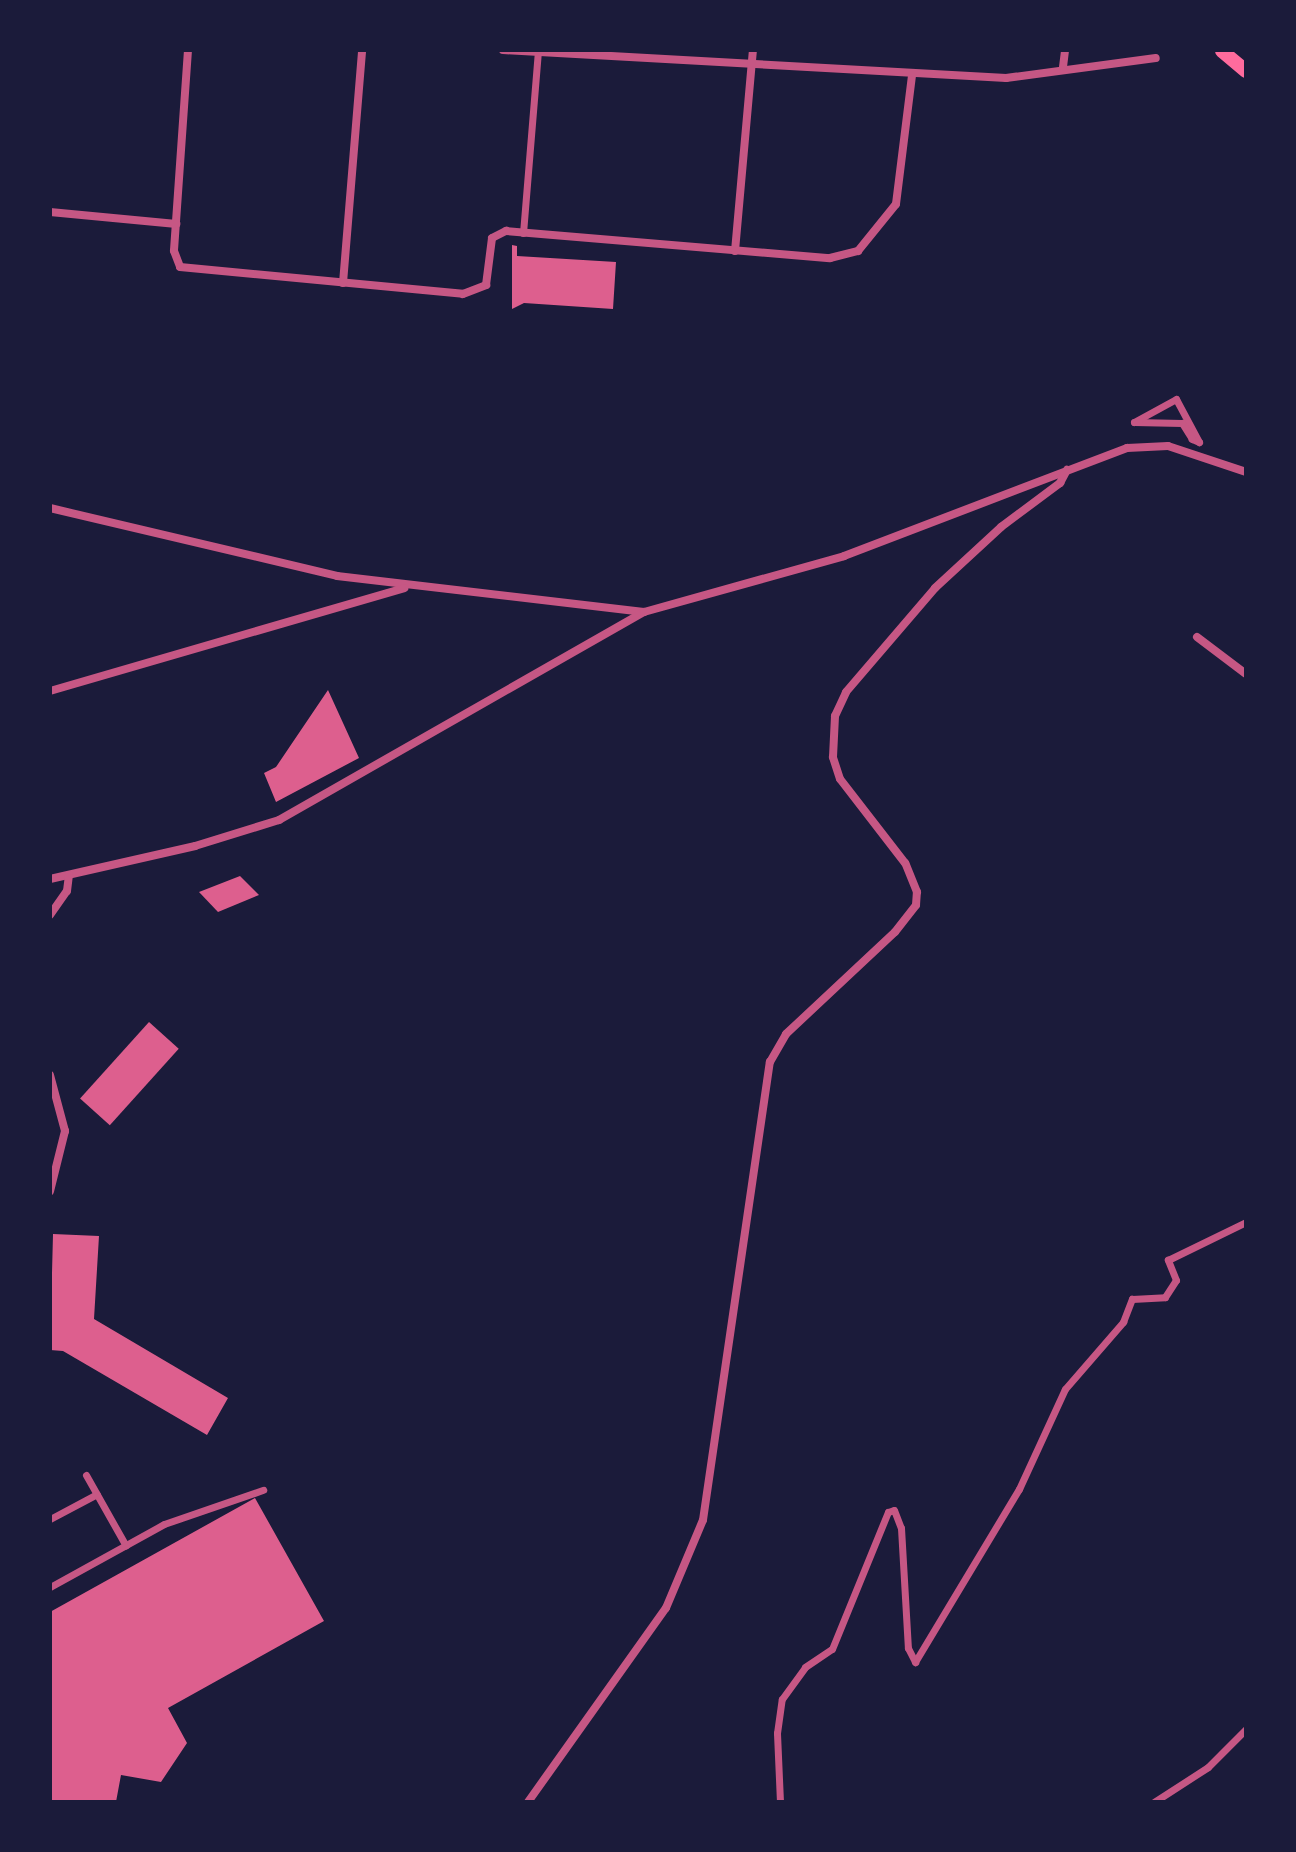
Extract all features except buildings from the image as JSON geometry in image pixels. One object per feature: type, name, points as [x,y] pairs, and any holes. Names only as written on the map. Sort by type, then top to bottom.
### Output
[{"type":"main road","points":[[1216,50],[1234,50]]},
{"type":"main road","points":[[1222,51],[1246,71]]},
{"type":"street","points":[[188,50],[175,258],[185,268],[476,292],[489,278],[492,238],[500,232],[844,257],[865,246],[896,204],[912,75]]},
{"type":"street","points":[[343,283],[362,50]]},
{"type":"street","points":[[503,50],[1006,78],[1063,67],[1156,58]]},
{"type":"street","points":[[735,251],[753,50]]},
{"type":"street","points":[[1063,67],[1065,50]]},
{"type":"street","points":[[523,233],[538,51]]},
{"type":"street","points":[[50,212],[176,224]]},
{"type":"street","points":[[1176,399],[1199,442],[1192,439],[1182,423],[1134,422],[1176,399]]},
{"type":"street","points":[[50,879],[279,820],[644,612],[844,556],[1067,470],[1148,445],[1168,446],[1246,472]]},
{"type":"street","points":[[528,1802],[666,1608],[703,1520],[770,1062],[786,1034],[895,932],[916,905],[913,877],[905,863],[840,779],[833,757],[835,716],[846,692],[935,588],[1001,527],[1060,483],[1067,470]]},
{"type":"street","points":[[50,508],[337,576],[409,587],[644,612]]},
{"type":"street","points":[[50,691],[409,587]]},
{"type":"street","points":[[1197,637],[1246,674]]},
{"type":"street","points":[[50,915],[63,898],[69,875]]},
{"type":"street","points":[[50,1075],[65,1131],[50,1191]]},
{"type":"street","points":[[780,1802],[777,1733],[782,1699],[805,1667],[832,1649],[888,1512],[894,1510],[901,1528],[908,1648],[915,1662],[1019,1489],[1065,1389],[1123,1322],[1132,1299],[1165,1297],[1173,1290],[1174,1272],[1168,1260],[1246,1222]]},
{"type":"street","points":[[86,1475],[126,1546]]},
{"type":"street","points":[[50,1587],[164,1524],[219,1509],[263,1490]]},
{"type":"street","points":[[50,1519],[97,1494]]},
{"type":"street","points":[[1154,1802],[1208,1767],[1246,1729]]}]
